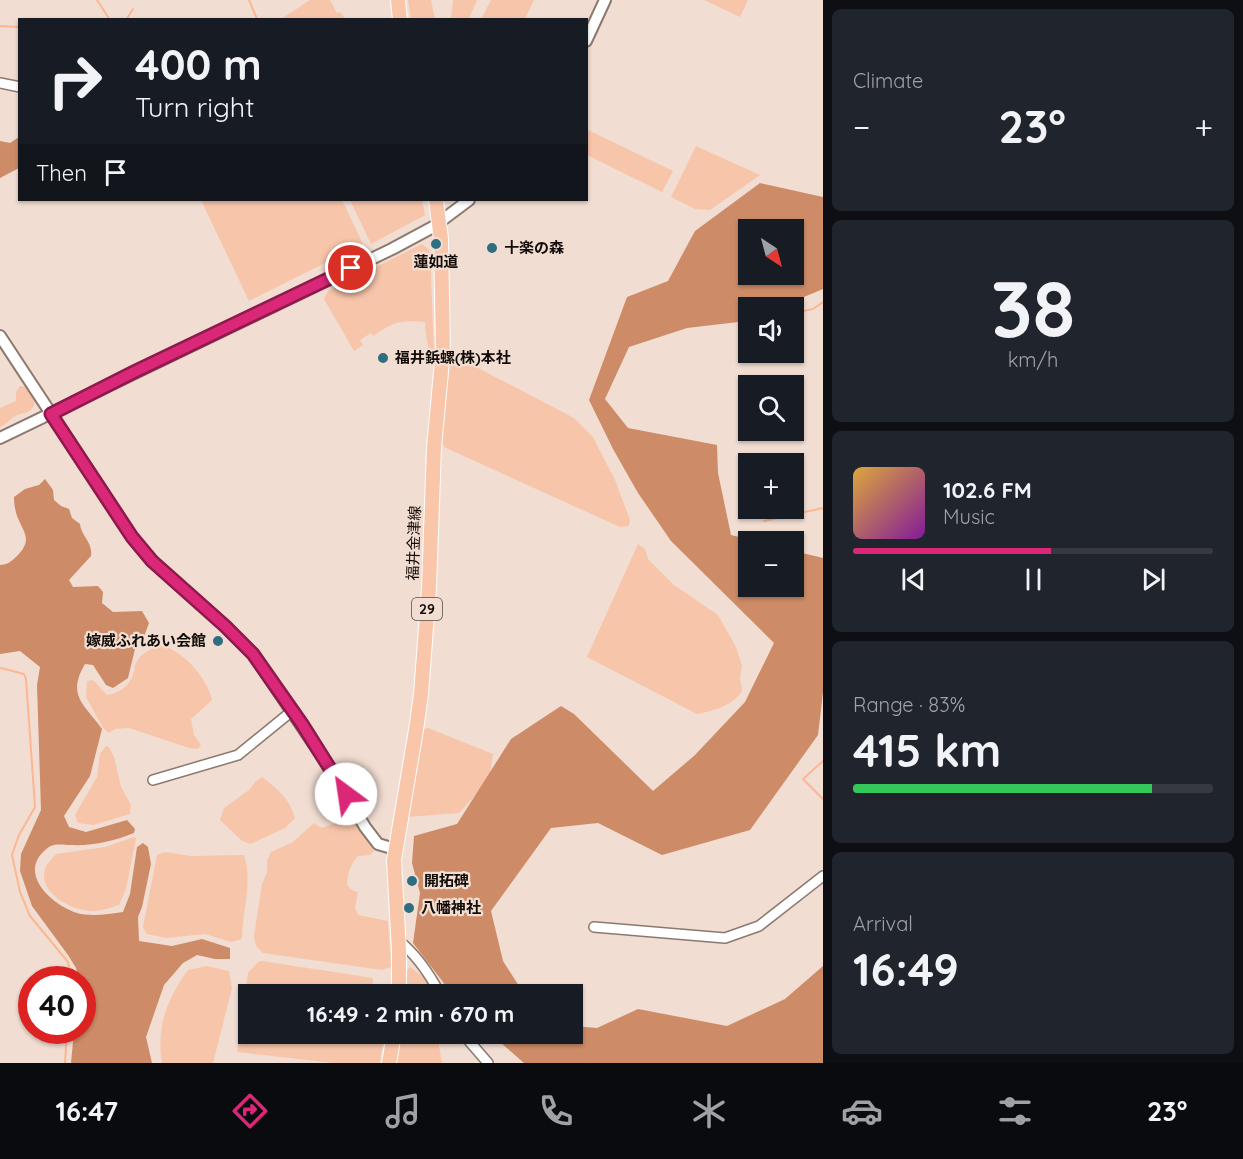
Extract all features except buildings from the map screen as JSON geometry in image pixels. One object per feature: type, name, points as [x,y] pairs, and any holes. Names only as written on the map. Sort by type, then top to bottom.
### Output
[{"type":"main road","points":[[398,0],[400,18]]},
{"type":"main road","name":"福井金津線","points":[[399,984],[394,863],[416,730],[428,599],[434,448],[443,350],[440,222],[436,201]]},
{"type":"main road","points":[[389,1063],[392,1044]]},
{"type":"street","points":[[588,37],[605,0]]},
{"type":"street","points":[[0,83],[18,87]]},
{"type":"street","points":[[0,438],[372,259],[440,222],[469,201]]},
{"type":"street","points":[[0,336],[132,537],[152,561],[253,654],[376,843],[395,849]]},
{"type":"street","points":[[153,780],[238,755],[292,711]]},
{"type":"street","points":[[594,927],[724,938],[759,926],[823,876]]},
{"type":"street","points":[[398,940],[412,952],[435,984]]},
{"type":"street","points":[[472,1044],[488,1063]]},
{"type":"shaded area","points":[[310,0],[330,0],[337,13],[340,12],[344,18],[283,18]]},
{"type":"shaded area","points":[[408,0],[431,0],[435,18],[411,18]]},
{"type":"shaded area","points":[[453,0],[477,0],[469,18],[451,18]]},
{"type":"shaded area","points":[[491,0],[534,0],[525,18],[482,18]]},
{"type":"shaded area","points":[[704,0],[748,0],[740,17]]},
{"type":"shaded area","points":[[588,130],[673,171],[662,192],[588,155]]},
{"type":"shaded area","points":[[18,138],[18,169],[0,178],[0,141],[10,143]]},
{"type":"shaded area","points":[[696,146],[760,175],[710,210],[695,209],[671,197]]},
{"type":"shaded area","points":[[760,183],[823,197],[823,289],[804,297],[738,297],[738,322],[687,328],[629,347],[605,399],[628,428],[717,445],[718,473],[731,535],[738,537],[738,597],[804,597],[804,553],[823,558],[823,692],[818,735],[750,830],[662,855],[598,823],[551,828],[491,911],[503,961],[518,984],[444,984],[413,943],[420,893],[412,863],[414,836],[457,824],[511,739],[561,706],[574,714],[653,791],[695,755],[745,702],[774,643],[671,541],[638,493],[589,400],[627,297],[668,281],[695,231]]},
{"type":"shaded area","points":[[201,201],[342,201],[363,244],[249,301]]},
{"type":"shaded area","points":[[350,201],[422,201],[425,215],[371,244]]},
{"type":"shaded area","points":[[422,244],[430,251],[434,354],[429,353],[425,322],[416,321],[397,323],[373,336],[371,333],[360,340],[363,345],[354,351],[324,299],[328,291]]},
{"type":"shaded area","points":[[457,357],[574,418],[593,437],[615,480],[630,520],[629,526],[620,527],[446,448],[442,444],[447,366],[452,359]]},
{"type":"shaded area","points":[[20,386],[28,389],[35,402],[29,411],[12,418],[0,427],[0,408],[16,401],[16,392]]},
{"type":"shaded area","points":[[45,479],[53,490],[54,500],[69,509],[72,518],[80,524],[90,547],[91,556],[69,580],[73,587],[98,586],[103,592],[102,603],[113,612],[142,611],[149,623],[143,639],[135,649],[128,678],[113,688],[106,685],[93,665],[85,664],[80,675],[77,684],[80,700],[102,729],[90,776],[64,816],[69,827],[86,832],[127,820],[135,829],[134,833],[95,844],[49,847],[39,856],[35,866],[40,886],[56,902],[77,913],[94,915],[123,912],[130,894],[137,847],[143,843],[148,847],[151,864],[138,917],[139,941],[172,946],[202,939],[230,948],[230,959],[215,959],[197,955],[183,963],[164,985],[146,1037],[152,1063],[71,1063],[73,1044],[96,1044],[96,966],[75,966],[32,906],[20,871],[21,854],[41,810],[37,685],[40,667],[20,651],[0,654],[0,565],[15,558],[26,541],[16,514],[14,497],[25,489],[39,485]]},
{"type":"shaded area","points":[[638,544],[645,549],[648,559],[674,585],[718,615],[736,647],[742,666],[740,677],[742,691],[728,704],[697,714],[587,657]]},
{"type":"shaded area","points":[[163,645],[180,654],[194,667],[209,691],[212,700],[191,719],[194,735],[201,745],[198,749],[129,728],[115,729],[109,733],[103,728],[86,697],[87,681],[93,680],[107,695],[120,691],[130,681],[138,659],[151,649]]},
{"type":"shaded area","points":[[428,728],[493,754],[489,780],[459,813],[408,817],[423,729]]},
{"type":"shaded area","points":[[106,746],[109,747],[114,757],[121,787],[131,805],[130,814],[93,825],[78,823],[75,815],[97,777],[100,754]]},
{"type":"shaded area","points":[[262,777],[282,794],[295,818],[285,828],[250,844],[241,840],[220,820],[224,808],[249,790]]},
{"type":"shaded area","points":[[351,817],[374,851],[370,855],[358,856],[355,859],[350,869],[347,885],[358,892],[355,908],[358,915],[388,921],[391,967],[382,970],[263,953],[256,946],[254,936],[262,884],[267,873],[267,861],[271,852],[293,842],[314,823],[322,828]]},
{"type":"shaded area","points":[[136,838],[126,889],[119,905],[91,911],[83,910],[58,899],[46,886],[45,869],[56,854],[105,847]]},
{"type":"shaded area","points":[[165,852],[191,856],[244,855],[247,886],[242,939],[231,942],[205,934],[166,938],[147,934],[143,927],[157,855]]},
{"type":"shaded area","points":[[258,962],[373,978],[373,984],[246,984],[248,973]]},
{"type":"shaded area","points":[[207,966],[229,971],[232,988],[213,1063],[162,1063],[162,1025],[174,992],[188,970]]},
{"type":"shaded area","points":[[823,966],[823,1063],[524,1063],[502,1044],[583,1044],[583,1027],[597,1028],[638,1009],[727,1026],[785,999]]},
{"type":"shaded area","points":[[410,967],[425,978],[429,984],[405,984],[406,972]]},
{"type":"shaded area","points":[[238,1044],[383,1044],[380,1063],[334,1063],[237,1052]]},
{"type":"shaded area","points":[[397,1044],[439,1044],[442,1063],[394,1063]]},
{"type":"waterway","points":[[97,0],[109,18]]},
{"type":"waterway","points":[[249,0],[257,18]]},
{"type":"waterway","points":[[127,18],[133,9]]},
{"type":"waterway","points":[[0,26],[18,27]]},
{"type":"waterway","points":[[804,311],[813,309],[823,302]]},
{"type":"waterway","points":[[764,521],[823,508]]},
{"type":"waterway","points":[[1,668],[24,674],[26,679],[35,807],[19,835],[12,855],[20,892],[30,916],[68,962],[69,966]]},
{"type":"waterway","points":[[823,761],[803,779],[823,799]]},
{"type":"waterway","points":[[65,1063],[66,1044]]},
{"type":"place","name":"蓮如道","points":[[436,244]]},
{"type":"place","name":"十楽の森","points":[[492,248]]},
{"type":"place","name":"福井鋲螺(株)本社","points":[[383,358]]},
{"type":"place","name":"嫁威ふれあい会館","points":[[218,641]]},
{"type":"place","name":"開拓碑","points":[[412,881]]},
{"type":"place","name":"八幡神社","points":[[409,908]]},
{"type":"route","points":[[346,794],[302,724],[253,654],[152,561],[132,537],[51,414],[351,268]]}]
